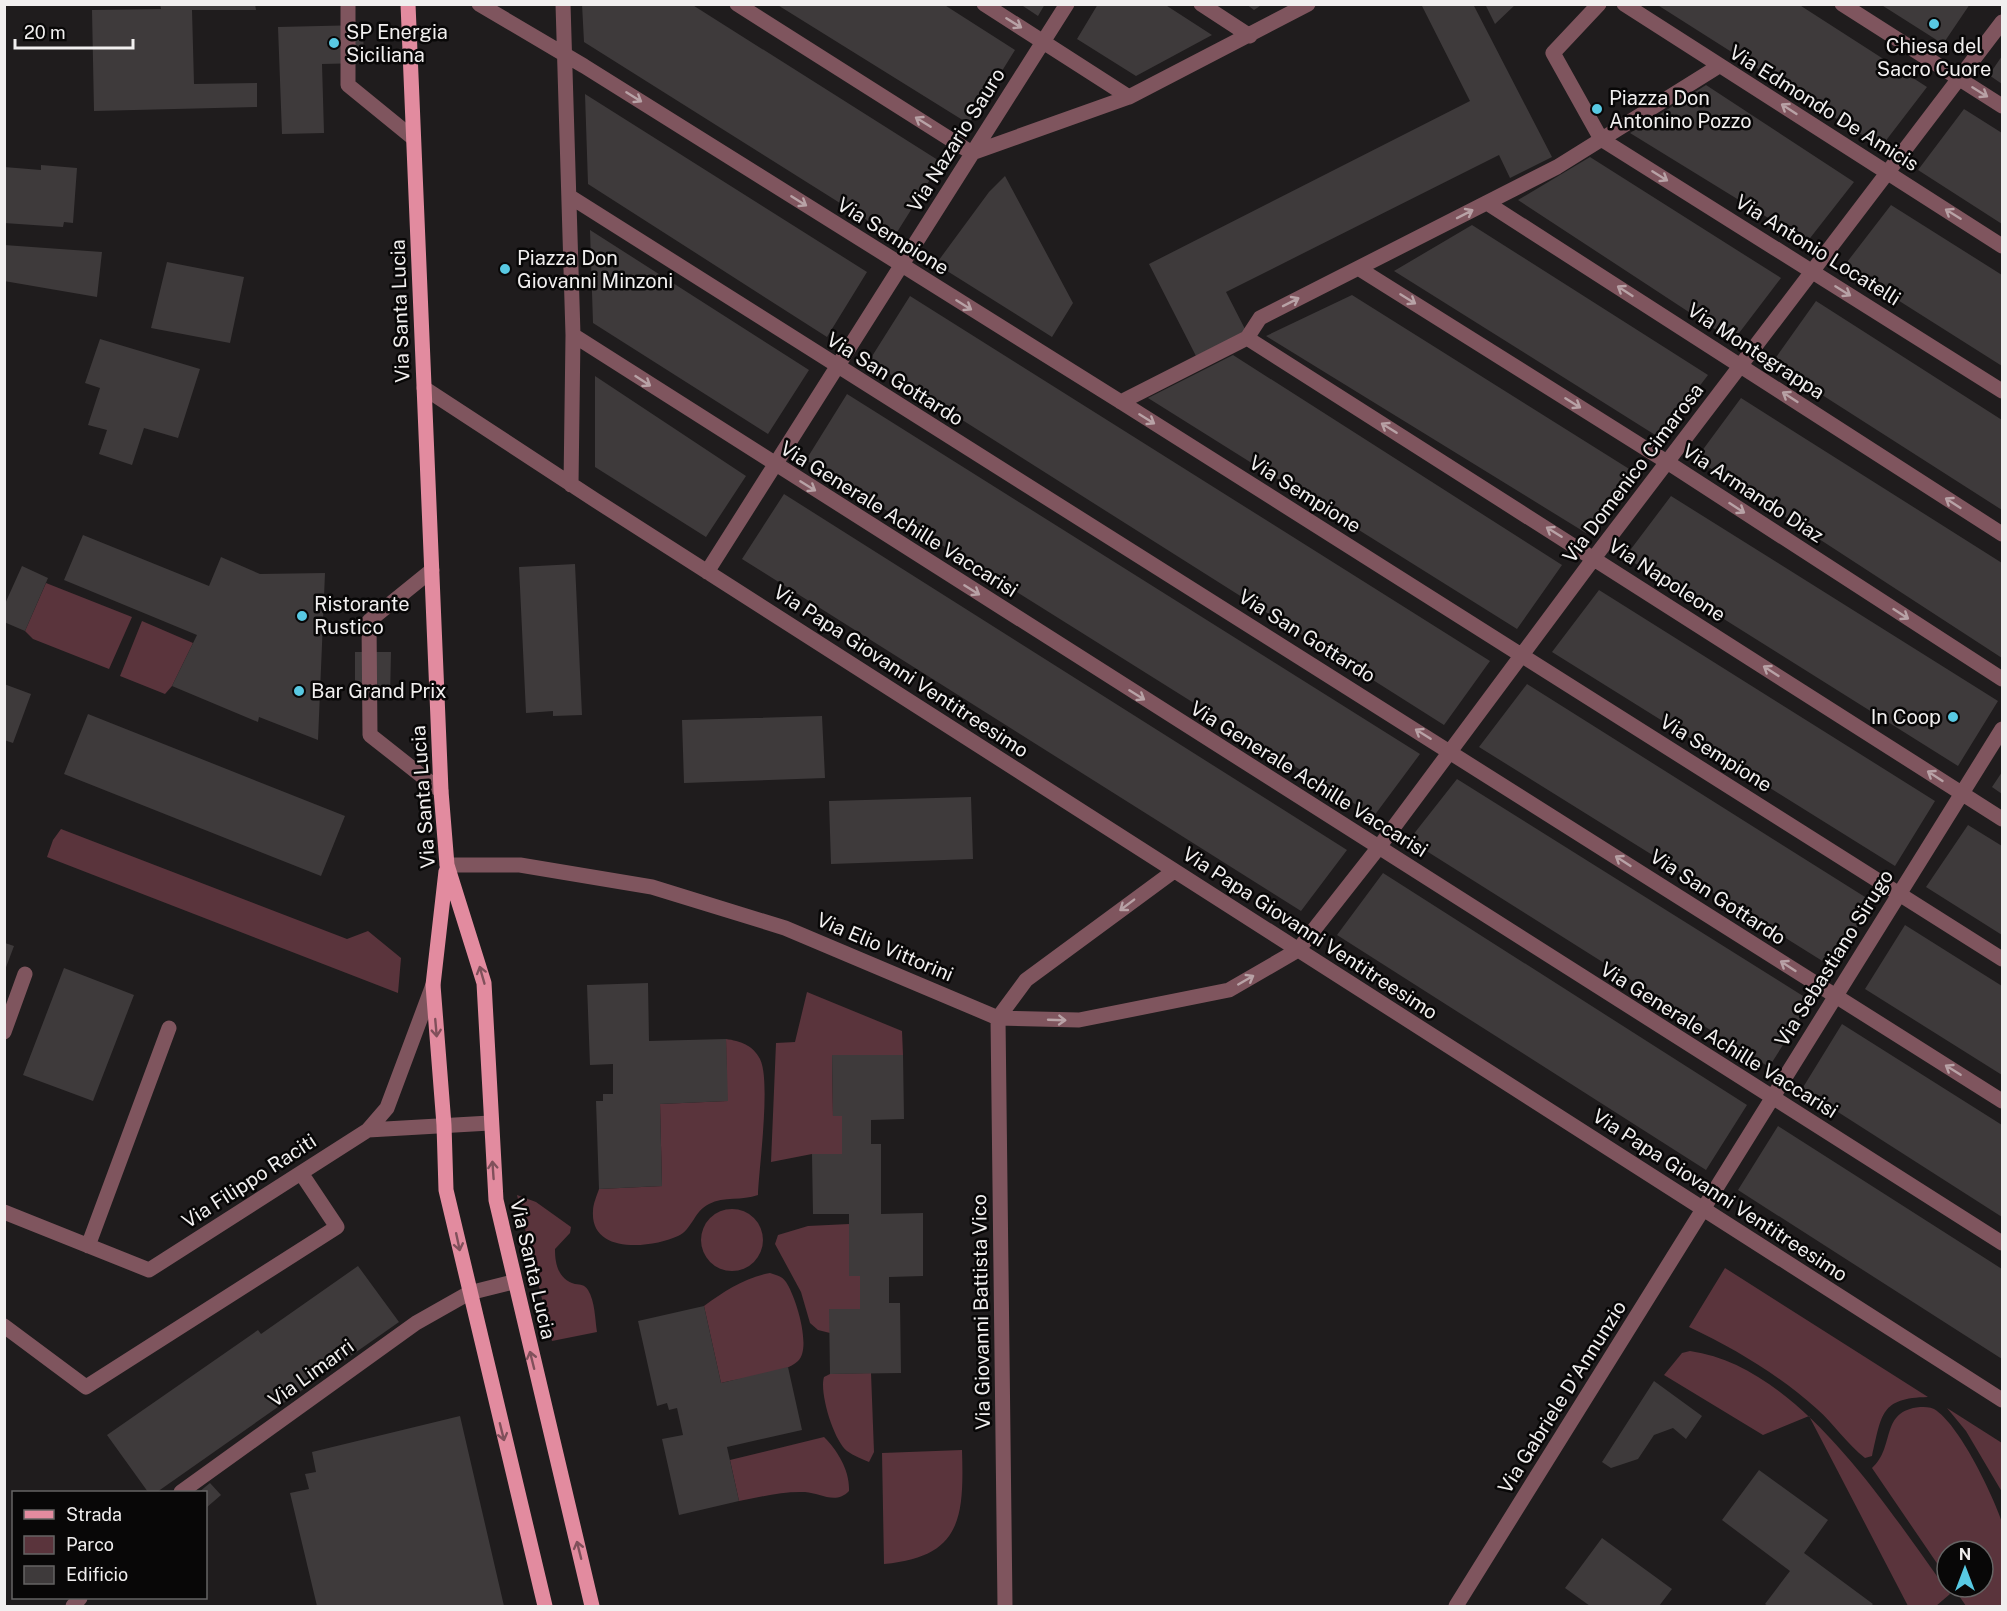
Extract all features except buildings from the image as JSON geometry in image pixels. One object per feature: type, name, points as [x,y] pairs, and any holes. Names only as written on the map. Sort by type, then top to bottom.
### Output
[{"type":"main road","name":"Via Santa Lucia","points":[[408,4],[441,791],[447,865],[484,983],[496,1200],[513,1282],[592,1606]]},
{"type":"main road","points":[[447,865],[432,985],[444,1125],[446,1190],[545,1606]]},
{"type":"street","points":[[348,4],[348,85],[413,138]]},
{"type":"street","name":"Via Sempione","points":[[479,4],[584,66],[1121,402],[2002,959]]},
{"type":"street","points":[[563,4],[573,335],[571,485]]},
{"type":"street","points":[[737,4],[972,153],[1129,97],[1308,4]]},
{"type":"street","points":[[984,4],[1129,97]]},
{"type":"street","name":"Via Nazario Sauro","points":[[707,572],[1066,4]]},
{"type":"street","points":[[1201,4],[1250,36]]},
{"type":"street","points":[[1599,4],[1553,53],[1606,142]]},
{"type":"street","name":"Via Edmondo De Amicis","points":[[1624,4],[2002,246]]},
{"type":"street","points":[[1842,4],[2002,106]]},
{"type":"street","name":"Via Domenico Cimarosa","points":[[1298,950],[1379,848],[1594,558],[2002,22]]},
{"type":"street","points":[[1121,402],[1247,338],[1260,318],[1606,142],[1719,66]]},
{"type":"street","name":"Via Antonio Locatelli","points":[[1606,142],[2002,392]]},
{"type":"street","name":"Via San Gottardo","points":[[569,196],[837,367],[1450,750],[2002,1101]]},
{"type":"street","name":"Via Montegrappa","points":[[1487,203],[2002,534]]},
{"type":"street","name":"Via Armando Diaz","points":[[1358,268],[1667,462],[2002,679]]},
{"type":"street","name":"Via Generale Achille Vaccarisi","points":[[573,335],[1772,1099],[2002,1243]]},
{"type":"street","name":"Via Napoleone","points":[[1247,338],[2002,819]]},
{"type":"street","name":"Via Papa Giovanni Ventitreesimo","points":[[424,388],[571,485],[2002,1400]]},
{"type":"street","points":[[432,570],[369,621],[370,735],[441,791]]},
{"type":"street","name":"Via Sebastiano Sirugo","points":[[1704,1210],[2002,729]]},
{"type":"street","name":"Via Elio Vittorini","points":[[447,865],[520,865],[652,887],[785,928],[998,1018],[1079,1020],[1229,990],[1298,950]]},
{"type":"street","points":[[998,1018],[1026,980],[1174,871]]},
{"type":"street","points":[[4,1032],[25,974]]},
{"type":"street","name":"Via Filippo Raciti","points":[[4,1212],[149,1270],[368,1131],[387,1108],[432,985]]},
{"type":"street","name":"Via Giovanni Battista Vico","points":[[998,1018],[1005,1606]]},
{"type":"street","points":[[88,1246],[169,1028]]},
{"type":"street","points":[[368,1131],[490,1123]]},
{"type":"street","points":[[4,1326],[86,1387],[337,1227],[301,1173]]},
{"type":"street","name":"Via Gabriele D'Annunzio","points":[[1456,1606],[1704,1210]]},
{"type":"street","name":"Via Limarri","points":[[182,1491],[416,1323],[469,1293],[513,1282]]},
{"type":"green space","points":[[46,583],[132,617],[109,669],[33,639],[25,631]]},
{"type":"green space","points":[[142,621],[193,643],[172,686],[165,694],[120,676]]},
{"type":"green space","points":[[61,829],[347,939],[368,931],[401,958],[398,993],[47,857],[53,840]]},
{"type":"green space","points":[[807,992],[902,1031],[903,1055],[832,1056],[833,1116],[842,1116],[842,1154],[812,1154],[771,1162],[776,1043],[795,1042]]},
{"type":"green space","points":[[726,1039],[750,1047],[760,1059],[763,1070],[764,1125],[758,1195],[709,1204],[700,1211],[683,1233],[667,1240],[639,1245],[625,1244],[601,1235],[595,1225],[593,1208],[599,1189],[662,1186],[660,1104],[727,1101]]},
{"type":"green space","points":[[517,1195],[536,1202],[571,1227],[570,1233],[555,1249],[557,1265],[565,1279],[584,1286],[588,1290],[597,1332],[552,1341]]},
{"type":"green space","points":[[726,1209],[738,1209],[754,1218],[761,1228],[763,1240],[761,1252],[754,1262],[738,1271],[726,1271],[715,1266],[706,1257],[701,1246],[701,1234],[706,1223],[715,1214]]},
{"type":"green space","points":[[849,1224],[849,1276],[860,1276],[860,1309],[830,1333],[818,1330],[810,1323],[801,1292],[775,1244],[778,1235],[808,1226]]},
{"type":"green space","points":[[1725,1268],[1928,1397],[1912,1398],[1892,1405],[1881,1419],[1872,1456],[1865,1458],[1817,1409],[1786,1384],[1723,1344],[1689,1327]]},
{"type":"green space","points":[[770,1273],[784,1280],[794,1299],[803,1334],[802,1354],[798,1361],[783,1369],[721,1383],[704,1306],[743,1282]]},
{"type":"green space","points":[[1690,1351],[1730,1362],[1768,1384],[1808,1416],[1763,1435],[1664,1375],[1682,1353]]},
{"type":"green space","points":[[871,1373],[874,1452],[869,1462],[855,1456],[842,1446],[826,1405],[823,1384],[824,1377],[830,1374]]},
{"type":"green space","points":[[1929,1407],[1944,1417],[1964,1444],[1983,1477],[2002,1522],[2002,1606],[1966,1606],[1961,1599],[1995,1599],[1995,1539],[1935,1539],[1935,1560],[1872,1468],[1884,1450],[1893,1423],[1907,1410]]},
{"type":"green space","points":[[1947,1408],[2002,1443],[2002,1492],[1966,1431]]},
{"type":"green space","points":[[1810,1418],[1870,1485],[1935,1573],[1935,1599],[1944,1599],[1936,1606],[1908,1606]]},
{"type":"green space","points":[[824,1437],[838,1455],[845,1469],[849,1491],[844,1495],[833,1498],[797,1492],[739,1501],[730,1460]]},
{"type":"green space","points":[[962,1450],[962,1495],[959,1514],[953,1530],[943,1543],[929,1553],[910,1560],[884,1564],[882,1453]]},
{"type":"place","name":"Chiesa del Sacro Cuore","points":[[1934,24]]},
{"type":"place","name":"SP Energia Siciliana","points":[[334,43]]},
{"type":"place","name":"Piazza Don Antonino Pozzo","points":[[1597,109]]},
{"type":"place","name":"Piazza Don Giovanni Minzoni","points":[[505,269]]},
{"type":"place","name":"Ristorante Rustico","points":[[302,616]]},
{"type":"place","name":"Bar Grand Prix","points":[[299,691]]},
{"type":"place","name":"In Coop","points":[[1953,717]]}]
